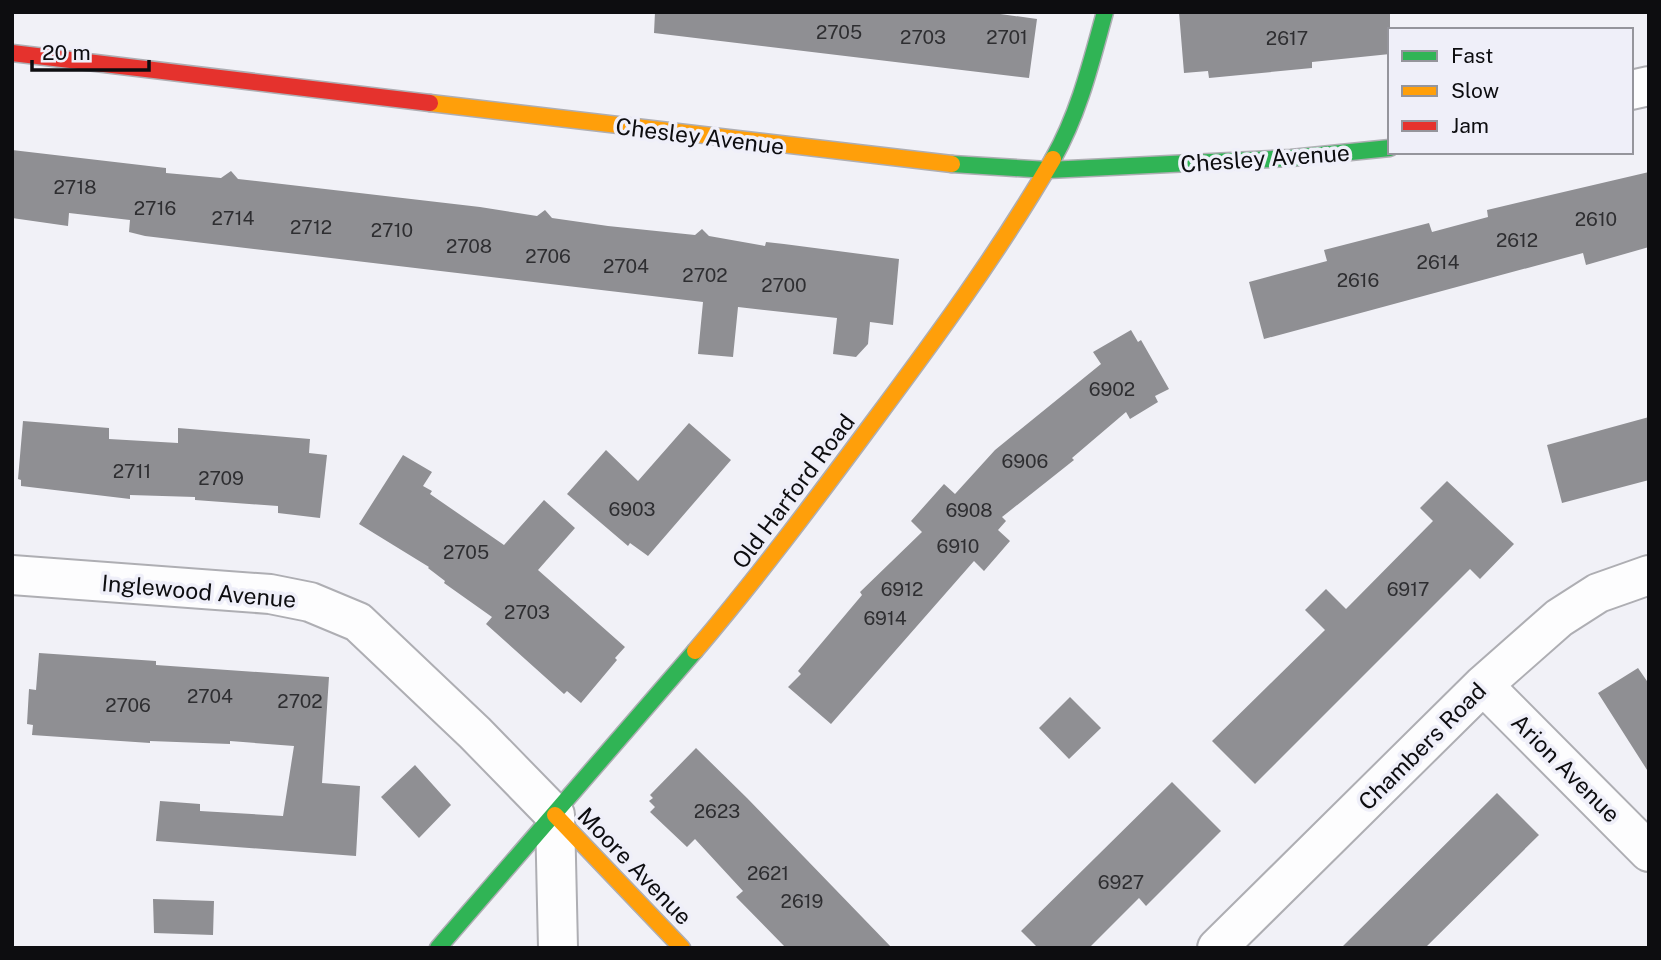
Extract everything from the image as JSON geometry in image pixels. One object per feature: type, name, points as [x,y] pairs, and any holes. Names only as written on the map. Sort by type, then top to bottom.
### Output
[{"type":"street","name":"Old Harford Road","points":[[438,948],[720,621],[788,536],[935,339],[1019,218],[1069,131],[1082,96],[1105,12]]},
{"type":"street","name":"Chesley Avenue","points":[[12,53],[930,163],[1048,170],[1291,158],[1388,148]]},
{"type":"street","name":"Inglewood Avenue","points":[[12,575],[270,594],[310,602],[358,622],[475,733],[555,815]]},
{"type":"street","name":"Chambers Road","points":[[1217,948],[1483,685],[1559,618],[1598,593],[1649,575]]},
{"type":"street","name":"Arion Avenue","points":[[1483,685],[1649,852]]},
{"type":"street","points":[[555,815],[558,948]]},
{"type":"street","name":"Moore Avenue","points":[[555,815],[682,948]]},
{"type":"building","points":[[655,12],[986,12],[1037,19],[1029,78],[654,33]]},
{"type":"building","points":[[1179,12],[1390,12],[1388,54],[1312,62],[1312,68],[1209,78],[1208,71],[1184,73]]},
{"type":"building","points":[[12,150],[166,168],[166,173],[221,178],[231,171],[238,179],[537,216],[545,210],[552,218],[608,226],[695,235],[702,229],[709,236],[765,246],[766,242],[899,259],[893,325],[870,322],[868,344],[856,357],[833,354],[837,318],[738,307],[733,357],[698,354],[703,302],[145,236],[129,232],[130,220],[69,213],[68,226],[12,218]]},
{"type":"building","points":[[1649,172],[1649,247],[1586,265],[1583,253],[1264,339],[1249,282],[1327,261],[1324,250],[1429,223],[1432,232],[1488,217],[1487,210]]},
{"type":"building","points":[[1131,330],[1138,342],[1141,340],[1169,389],[1155,396],[1158,402],[1130,419],[1126,412],[1072,458],[1074,460],[1002,517],[1006,521],[998,530],[1010,541],[984,571],[974,561],[831,724],[788,687],[801,674],[798,671],[862,595],[860,592],[922,532],[911,521],[944,484],[955,494],[995,450],[1101,364],[1093,352]]},
{"type":"building","points":[[1649,417],[1649,480],[1562,503],[1547,445]]},
{"type":"building","points":[[23,421],[109,428],[109,439],[178,443],[178,428],[310,439],[309,453],[327,455],[320,518],[278,513],[278,506],[195,500],[195,497],[130,495],[130,499],[21,486],[21,480],[18,479]]},
{"type":"building","points":[[689,423],[731,460],[648,556],[630,543],[628,546],[567,494],[606,450],[638,481]]},
{"type":"building","points":[[403,455],[432,472],[423,486],[432,491],[430,494],[504,545],[544,500],[575,528],[538,570],[625,647],[581,703],[567,691],[564,694],[486,624],[492,617],[444,583],[429,567],[359,524]]},
{"type":"building","points":[[1447,481],[1514,544],[1480,579],[1470,569],[1255,784],[1212,741],[1325,630],[1305,610],[1326,589],[1346,609],[1433,521],[1420,508]]},
{"type":"building","points":[[39,653],[156,661],[156,665],[329,677],[322,783],[360,786],[356,856],[156,841],[160,801],[200,804],[200,811],[283,816],[294,746],[230,741],[230,744],[150,743],[32,735],[33,725],[27,724],[29,689],[36,690]]},
{"type":"building","points":[[1638,668],[1649,684],[1649,773],[1598,693]]},
{"type":"building","points":[[1070,697],[1101,728],[1069,759],[1039,728]]},
{"type":"building","points":[[696,748],[892,948],[786,948],[736,897],[743,891],[695,839],[687,847],[650,812],[655,807],[649,801],[653,798],[650,795]]},
{"type":"building","points":[[415,765],[451,805],[419,838],[381,797]]},
{"type":"building","points":[[1172,782],[1221,831],[1146,906],[1139,898],[1089,948],[1038,948],[1021,931]]},
{"type":"building","points":[[1497,793],[1539,835],[1425,948],[1341,948]]},
{"type":"building","points":[[153,899],[214,901],[213,935],[154,933]]},
{"type":"traffic: fast","points":[[1053,159],[1077,106],[1105,12]]},
{"type":"traffic: fast","points":[[952,164],[1048,170],[1291,158],[1388,148]]},
{"type":"traffic: fast","points":[[438,948],[695,651]]},
{"type":"traffic: slow","points":[[430,103],[952,164]]},
{"type":"traffic: slow","points":[[695,651],[785,540],[919,360],[989,261],[1053,159]]},
{"type":"traffic: slow","points":[[555,815],[682,948]]},
{"type":"traffic: jam","points":[[12,53],[430,103]]}]
